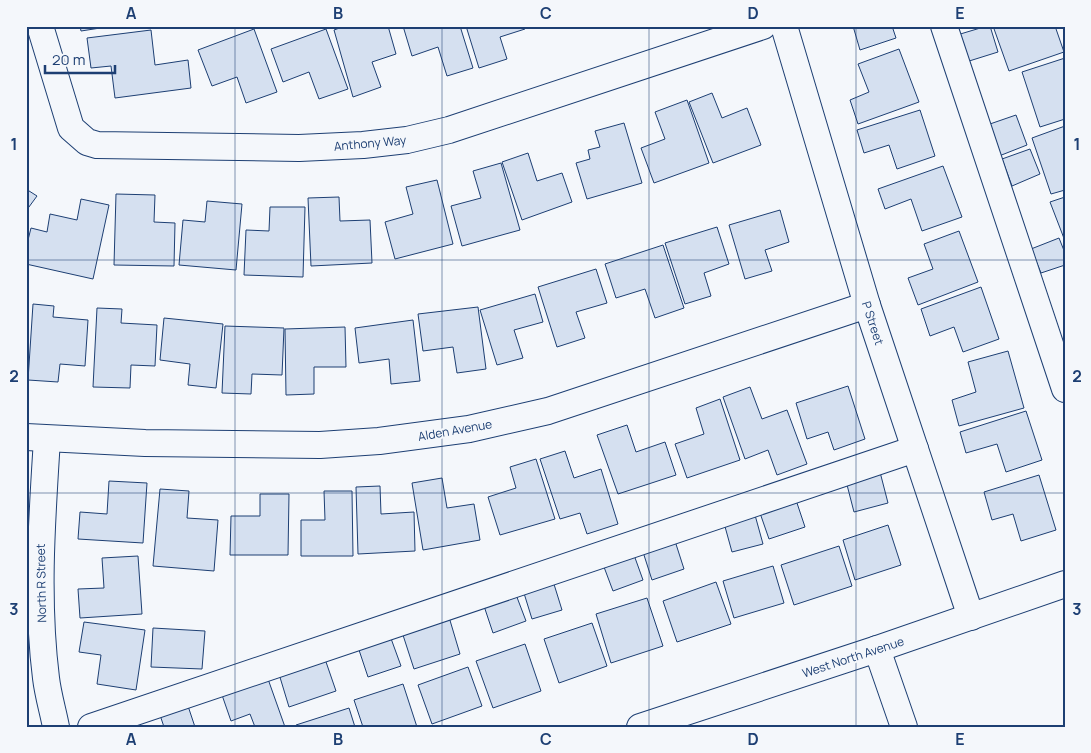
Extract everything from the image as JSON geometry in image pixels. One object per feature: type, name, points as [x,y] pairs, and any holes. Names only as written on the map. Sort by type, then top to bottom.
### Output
[{"type":"street","name":"Anthony Way","points":[[40,26],[71,128],[87,142],[97,145],[299,148],[364,146],[407,140],[449,130],[763,26]]},
{"type":"street","name":"P Street","points":[[784,26],[867,306],[971,617]]},
{"type":"street","points":[[944,26],[1065,389]]},
{"type":"street","name":"Alden Avenue","points":[[37,438],[144,443],[320,445],[379,441],[469,429],[548,411],[867,306]]},
{"type":"street","name":"North R Street","points":[[37,438],[41,534],[40,604],[46,680],[56,727]]},
{"type":"street","points":[[91,727],[915,449]]},
{"type":"street","name":"West North Avenue","points":[[640,727],[877,649],[1065,584]]},
{"type":"street","points":[[877,649],[904,727]]},
{"type":"building","points":[[80,26],[113,26],[81,31]]},
{"type":"building","points":[[345,26],[388,26],[396,54],[372,62],[381,87],[353,97],[334,30]]},
{"type":"building","points":[[403,26],[460,26],[473,68],[447,76],[438,47],[412,56]]},
{"type":"building","points":[[466,26],[524,26],[525,29],[500,37],[507,59],[479,68]]},
{"type":"building","points":[[853,26],[892,26],[896,38],[860,50]]},
{"type":"building","points":[[990,26],[998,52],[966,62],[957,35]]},
{"type":"building","points":[[993,26],[1055,26],[1064,52],[1009,71]]},
{"type":"building","points":[[254,29],[277,92],[246,103],[237,77],[212,86],[198,50]]},
{"type":"building","points":[[326,29],[348,89],[319,99],[309,72],[283,82],[271,49]]},
{"type":"building","points":[[151,30],[155,65],[188,60],[191,88],[115,98],[111,66],[91,68],[87,38]]},
{"type":"building","points":[[899,49],[919,102],[858,124],[850,100],[869,92],[858,64]]},
{"type":"building","points":[[1065,58],[1065,119],[1040,127],[1022,72]]},
{"type":"building","points":[[712,93],[722,118],[747,108],[761,145],[713,163],[689,102]]},
{"type":"building","points":[[687,100],[709,163],[654,183],[641,148],[665,139],[655,112]]},
{"type":"building","points":[[920,110],[935,156],[897,169],[889,145],[864,153],[857,130]]},
{"type":"building","points":[[1016,115],[1027,145],[999,156],[987,125]]},
{"type":"building","points":[[624,123],[642,183],[587,199],[576,163],[590,159],[588,150],[600,147],[595,131]]},
{"type":"building","points":[[1065,126],[1065,190],[1051,194],[1032,138]]},
{"type":"building","points":[[1030,149],[1040,174],[1012,186],[1002,159]]},
{"type":"building","points":[[528,153],[537,181],[562,173],[572,202],[522,220],[502,162]]},
{"type":"building","points":[[501,163],[520,230],[462,246],[451,206],[481,198],[473,171]]},
{"type":"building","points":[[943,166],[962,217],[922,231],[911,199],[885,209],[878,189]]},
{"type":"building","points":[[437,180],[453,244],[395,259],[385,222],[413,214],[406,187]]},
{"type":"building","points":[[26,189],[37,196],[26,211]]},
{"type":"building","points":[[116,194],[155,195],[154,222],[175,223],[174,266],[114,265]]},
{"type":"building","points":[[339,197],[340,221],[370,220],[372,263],[311,266],[308,198]]},
{"type":"building","points":[[1065,197],[1065,241],[1050,202]]},
{"type":"building","points":[[81,199],[109,205],[93,279],[26,264],[26,248],[31,228],[47,232],[50,214],[77,220]]},
{"type":"building","points":[[207,201],[242,204],[236,270],[179,265],[183,220],[205,222]]},
{"type":"building","points":[[270,207],[305,207],[303,277],[244,275],[246,230],[269,231]]},
{"type":"building","points":[[780,210],[789,242],[765,250],[772,271],[745,279],[729,225]]},
{"type":"building","points":[[717,227],[729,264],[704,273],[711,296],[685,304],[665,243]]},
{"type":"building","points":[[959,231],[978,282],[918,305],[908,278],[933,269],[924,244]]},
{"type":"building","points":[[1059,238],[1065,253],[1065,265],[1041,273],[1031,249]]},
{"type":"building","points":[[663,245],[684,308],[655,318],[645,289],[616,298],[605,264]]},
{"type":"building","points":[[596,269],[607,303],[576,312],[585,338],[557,347],[538,287]]},
{"type":"building","points":[[981,287],[999,339],[963,352],[954,327],[930,336],[921,309]]},
{"type":"building","points":[[535,294],[543,322],[514,330],[523,358],[497,365],[480,310]]},
{"type":"building","points":[[33,304],[54,306],[53,317],[88,320],[85,366],[60,364],[58,382],[28,380]]},
{"type":"building","points":[[478,307],[486,369],[457,373],[453,347],[423,351],[418,314]]},
{"type":"building","points":[[97,308],[122,309],[121,323],[157,325],[155,366],[131,365],[130,388],[93,387]]},
{"type":"building","points":[[164,318],[223,324],[216,388],[188,385],[190,364],[160,360]]},
{"type":"building","points":[[413,320],[420,381],[391,384],[389,359],[359,363],[355,328]]},
{"type":"building","points":[[225,326],[284,328],[282,375],[252,374],[251,394],[222,393]]},
{"type":"building","points":[[345,327],[346,367],[314,367],[314,394],[286,395],[285,329]]},
{"type":"building","points":[[1008,351],[1024,408],[959,426],[952,400],[976,392],[968,362]]},
{"type":"building","points":[[848,386],[865,439],[834,450],[828,432],[807,439],[796,403]]},
{"type":"building","points":[[750,387],[762,419],[787,410],[807,464],[777,475],[768,450],[745,459],[723,397]]},
{"type":"building","points":[[720,399],[740,460],[687,478],[675,444],[704,434],[696,408]]},
{"type":"building","points":[[1026,411],[1042,460],[1006,472],[997,444],[966,453],[960,432]]},
{"type":"building","points":[[627,425],[636,452],[665,442],[676,475],[618,494],[597,435]]},
{"type":"building","points":[[565,451],[574,478],[601,469],[618,524],[587,534],[580,513],[560,519],[540,459]]},
{"type":"building","points":[[536,459],[555,519],[500,535],[488,497],[516,488],[510,467]]},
{"type":"building","points":[[880,472],[888,503],[854,512],[846,481]]},
{"type":"building","points":[[1039,475],[1056,530],[1021,541],[1013,514],[992,520],[984,492]]},
{"type":"building","points":[[442,478],[447,508],[474,504],[480,540],[423,550],[412,483]]},
{"type":"building","points":[[109,481],[147,483],[143,543],[78,539],[80,512],[107,514]]},
{"type":"building","points":[[380,486],[381,514],[414,512],[415,551],[358,554],[356,487]]},
{"type":"building","points":[[160,489],[189,491],[187,518],[218,520],[214,571],[153,566]]},
{"type":"building","points":[[324,491],[352,491],[353,556],[301,556],[301,520],[325,520]]},
{"type":"building","points":[[260,494],[289,494],[288,555],[230,555],[231,516],[260,516]]},
{"type":"building","points":[[796,500],[805,527],[769,539],[760,513]]},
{"type":"building","points":[[755,515],[763,544],[732,552],[724,523]]},
{"type":"building","points":[[888,525],[901,565],[855,580],[843,540]]},
{"type":"building","points":[[675,541],[684,569],[652,580],[643,552]]},
{"type":"building","points":[[839,546],[852,586],[794,605],[781,565]]},
{"type":"building","points":[[634,555],[643,580],[613,591],[604,567]]},
{"type":"building","points":[[138,556],[142,614],[80,618],[78,589],[104,588],[102,558]]},
{"type":"building","points":[[773,566],[784,603],[734,618],[723,581]]},
{"type":"building","points":[[553,581],[562,610],[532,619],[523,590]]},
{"type":"building","points":[[716,582],[731,624],[677,642],[663,601]]},
{"type":"building","points":[[515,592],[526,621],[493,633],[483,603]]},
{"type":"building","points":[[647,598],[663,646],[611,663],[596,614]]},
{"type":"building","points":[[449,617],[460,654],[414,669],[402,632]]},
{"type":"building","points":[[84,622],[145,630],[136,690],[97,684],[101,655],[79,652]]},
{"type":"building","points":[[592,623],[607,666],[559,683],[544,639]]},
{"type":"building","points":[[153,628],[205,631],[202,669],[151,667]]},
{"type":"building","points":[[389,633],[401,666],[368,677],[357,644]]},
{"type":"building","points":[[525,644],[541,691],[493,708],[476,661]]},
{"type":"building","points":[[325,659],[336,691],[289,707],[279,674]]},
{"type":"building","points":[[468,667],[482,706],[432,724],[418,685]]},
{"type":"building","points":[[268,679],[285,727],[255,727],[250,714],[231,721],[222,695]]},
{"type":"building","points":[[403,684],[417,727],[363,727],[354,700]]},
{"type":"building","points":[[187,703],[195,727],[164,727],[159,712]]},
{"type":"building","points":[[349,708],[355,727],[296,727],[296,725]]}]
